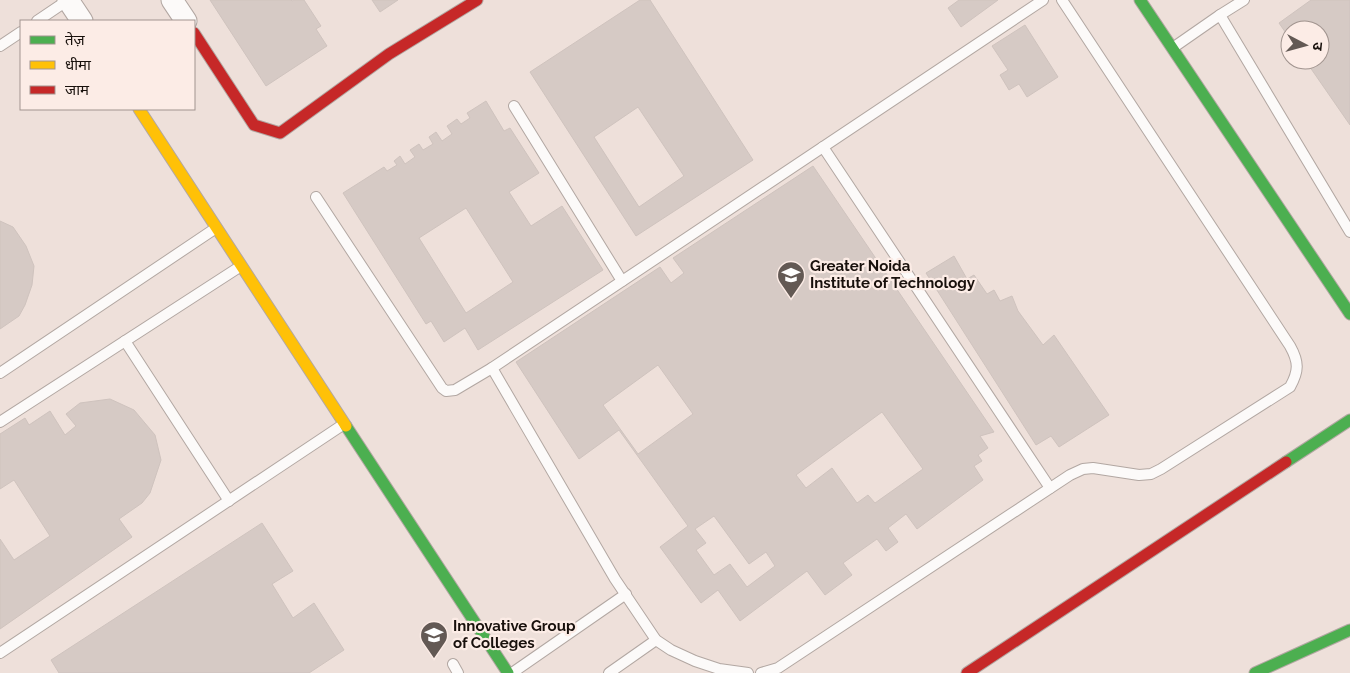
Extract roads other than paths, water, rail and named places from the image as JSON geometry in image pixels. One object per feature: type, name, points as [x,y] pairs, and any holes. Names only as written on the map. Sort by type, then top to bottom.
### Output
[{"type":"street","points":[[68,0],[81,20]]},
{"type":"street","points":[[172,0],[185,20]]},
{"type":"street","points":[[195,35],[254,125],[280,133],[389,54],[477,0]]},
{"type":"street","points":[[1146,5],[1172,48],[1350,314]]},
{"type":"street","points":[[140,110],[510,673]]},
{"type":"street","points":[[967,673],[1350,420]]},
{"type":"street","points":[[1293,668],[1350,630]]},
{"type":"street","points":[[1255,673],[1350,630]]},
{"type":"lane","points":[[38,20],[68,0]]},
{"type":"lane","points":[[1023,0],[1030,9]]},
{"type":"lane","points":[[316,196],[442,388],[446,391],[455,390],[492,368],[1044,0]]},
{"type":"lane","points":[[761,673],[778,668],[1070,474],[1083,469],[1093,468],[1140,474],[1151,474],[1161,470],[1290,387],[1295,378],[1297,365],[1290,346],[1062,0]]},
{"type":"lane","points":[[1172,48],[1244,0]]},
{"type":"lane","points":[[1220,15],[1350,232]]},
{"type":"lane","points":[[0,46],[20,33]]},
{"type":"lane","points":[[514,106],[622,281]]},
{"type":"lane","points":[[823,147],[1050,488]]},
{"type":"lane","points":[[0,374],[216,228]]},
{"type":"lane","points":[[0,422],[241,266]]},
{"type":"lane","points":[[125,341],[229,501]]},
{"type":"lane","points":[[492,368],[615,579],[656,640],[671,650],[695,661],[719,669],[748,673]]},
{"type":"lane","points":[[0,653],[345,423]]},
{"type":"lane","points":[[510,673],[626,594]]},
{"type":"lane","points":[[609,673],[656,640]]},
{"type":"place","name":"Greater Noida Institute of Technology","points":[[791,299]]},
{"type":"place","name":"Innovative Group of Colleges","points":[[434,659]]}]
